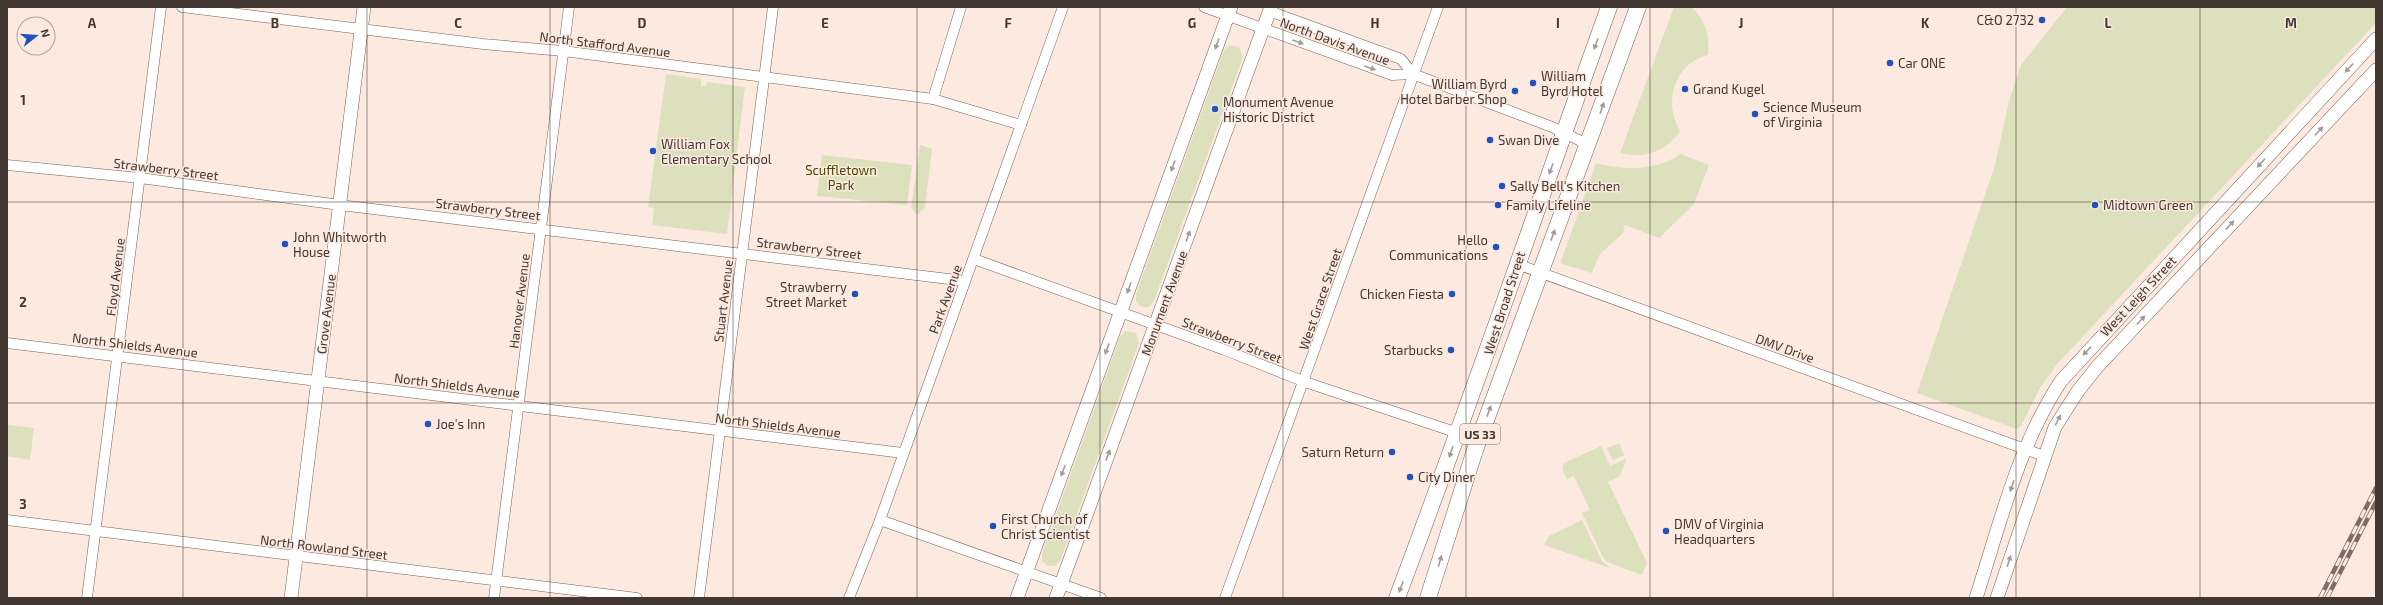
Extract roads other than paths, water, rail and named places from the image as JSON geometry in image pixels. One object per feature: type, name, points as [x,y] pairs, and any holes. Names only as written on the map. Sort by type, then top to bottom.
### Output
[{"type":"main road","name":"West Broad Street","points":[[1397,598],[1431,512],[1498,325],[1517,264],[1609,7]]},
{"type":"main road","name":"West Broad Street","points":[[1428,598],[1475,450],[1539,272],[1638,7]]},
{"type":"street","name":"Floyd Avenue","points":[[87,598],[119,356],[161,7]]},
{"type":"street","name":"North Stafford Avenue","points":[[182,7],[361,29],[563,51],[933,99],[1021,126]]},
{"type":"street","name":"Grove Avenue","points":[[291,598],[364,7]]},
{"type":"street","name":"Hanover Avenue","points":[[494,598],[520,406],[569,7]]},
{"type":"street","name":"Stuart Avenue","points":[[699,598],[773,7]]},
{"type":"street","points":[[933,99],[960,7]]},
{"type":"street","name":"Park Avenue","points":[[849,598],[880,520],[1063,7]]},
{"type":"street","name":"North Davis Avenue","points":[[1204,7],[1229,11],[1263,29],[1392,75],[1413,74],[1564,132],[1588,144]]},
{"type":"street","name":"West Grace Street","points":[[1225,598],[1305,382],[1438,7]]},
{"type":"street","name":"North Davis Avenue","points":[[1270,9],[1401,59],[1413,74]]},
{"type":"street","name":"Monument Avenue","points":[[1056,598],[1270,9]]},
{"type":"street","points":[[1017,598],[1229,11]]},
{"type":"street","name":"West Leigh Street","points":[[1976,598],[2024,449],[2049,400],[2066,375],[2376,40]]},
{"type":"street","name":"West Leigh Street","points":[[1997,598],[2044,456],[2062,412],[2097,368],[2376,70]]},
{"type":"street","name":"Strawberry Street","points":[[7,165],[140,178],[340,205],[965,280]]},
{"type":"street","name":"Strawberry Street","points":[[974,259],[1156,325],[1305,382],[1383,410],[1458,434]]},
{"type":"street","name":"DMV Drive","points":[[1517,264],[2044,456]]},
{"type":"street","name":"North Shields Avenue","points":[[7,343],[903,454]]},
{"type":"street","name":"North Rowland Street","points":[[7,520],[95,533],[497,579],[637,598]]},
{"type":"street","points":[[880,520],[1101,598]]},
{"type":"railway","points":[[2320,598],[2376,488]]},
{"type":"railway","points":[[2327,598],[2376,502]]},
{"type":"place","name":"C&O 2732","points":[[2042,20]]},
{"type":"place","name":"Car ONE","points":[[1890,63]]},
{"type":"place","name":"William Byrd Hotel","points":[[1533,83]]},
{"type":"place","name":"Grand Kugel","points":[[1685,89]]},
{"type":"place","name":"William Byrd Hotel Barber Shop","points":[[1515,91]]},
{"type":"place","name":"Monument Avenue Historic District","points":[[1215,109]]},
{"type":"place","name":"Science Museum of Virginia","points":[[1755,114]]},
{"type":"place","name":"Swan Dive","points":[[1490,140]]},
{"type":"place","name":"William Fox Elementary School","points":[[653,151]]},
{"type":"place","name":"Sally Bell's Kitchen","points":[[1502,186]]},
{"type":"place","name":"Family Lifeline","points":[[1498,205]]},
{"type":"place","name":"Midtown Green","points":[[2095,205]]},
{"type":"place","name":"John Whitworth House","points":[[285,244]]},
{"type":"place","name":"Hello Communications","points":[[1496,247]]},
{"type":"place","name":"Strawberry Street Market","points":[[855,294]]},
{"type":"place","name":"Chicken Fiesta","points":[[1452,294]]},
{"type":"place","name":"Starbucks","points":[[1451,350]]},
{"type":"place","name":"Joe's Inn","points":[[428,424]]},
{"type":"place","name":"Saturn Return","points":[[1392,452]]},
{"type":"place","name":"City Diner","points":[[1410,477]]},
{"type":"place","name":"First Church of Christ Scientist","points":[[993,526]]},
{"type":"place","name":"DMV of Virginia Headquarters","points":[[1666,531]]},
{"type":"park label","name":"Scuffletown Park","points":[[841,178]]}]
